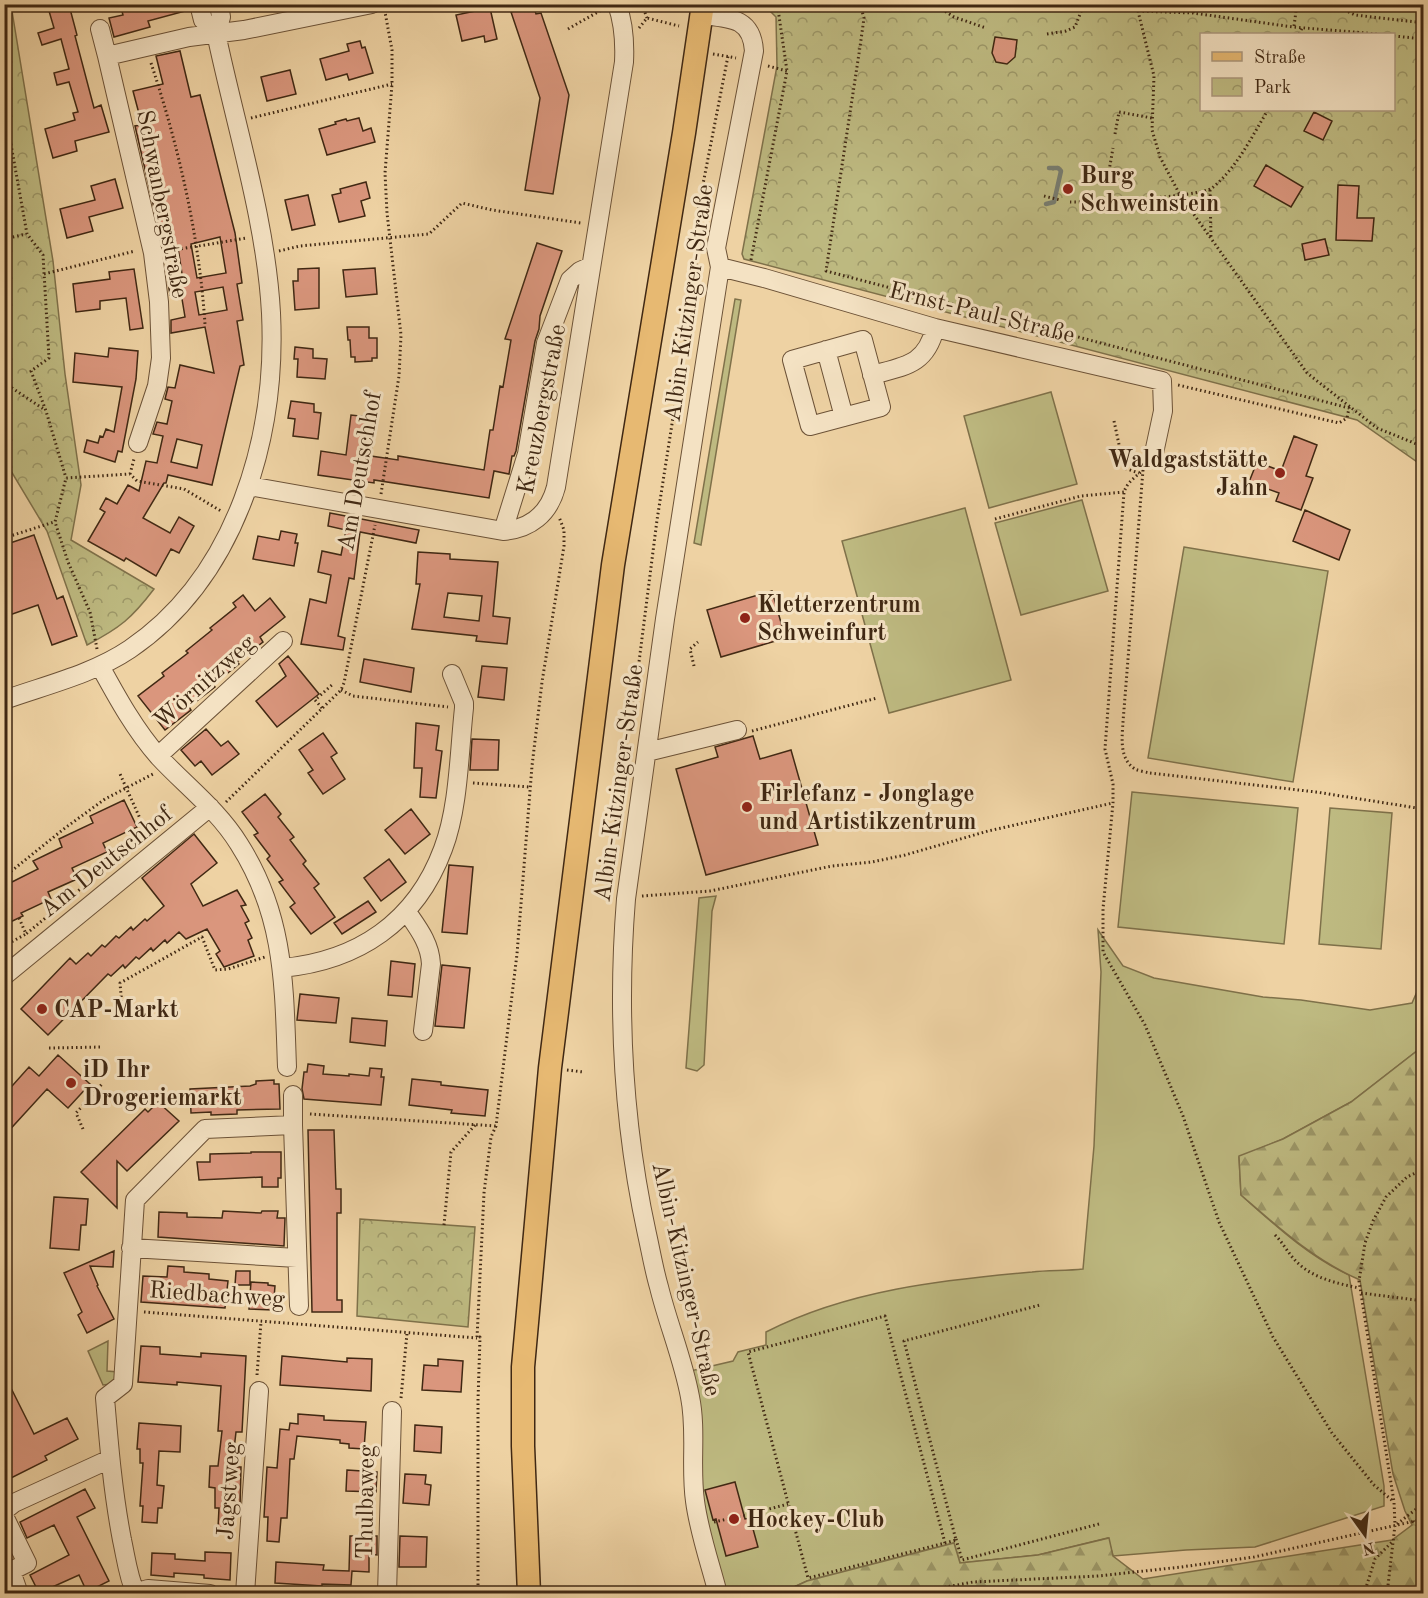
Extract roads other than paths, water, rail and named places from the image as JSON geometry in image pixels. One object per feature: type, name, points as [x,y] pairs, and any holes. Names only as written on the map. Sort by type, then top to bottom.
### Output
[{"type":"main road","points":[[529,1593],[523,1446],[523,1367],[550,1068],[613,565],[702,10]]},
{"type":"street","points":[[200,4],[203,20],[216,33]]},
{"type":"street","points":[[4,700],[100,666],[155,630],[182,605],[206,571],[236,520],[249,486],[265,415],[270,361],[271,313],[261,236],[216,33],[221,16],[219,4]]},
{"type":"street","name":"Kreuzbergstraße","points":[[249,486],[503,531],[524,527],[536,521],[550,505],[556,487],[625,44],[617,4]]},
{"type":"street","points":[[107,56],[189,36],[244,30],[373,5]]},
{"type":"street","name":"Albin-Kitzinger-Straße","points":[[702,10],[739,21],[745,25],[754,40],[752,62],[708,249],[720,267],[665,619],[626,898],[622,1018],[628,1117],[646,1233],[659,1288],[690,1394],[694,1419],[695,1502],[718,1593]]},
{"type":"street","name":"Schwanbergstraße","points":[[100,29],[151,247],[159,302],[161,344],[157,386],[138,443]]},
{"type":"street","points":[[503,531],[527,454],[546,343],[570,280],[580,271],[591,266]]},
{"type":"street","name":"Ernst-Paul-Straße","points":[[720,267],[749,273],[935,328],[1162,381],[1163,411],[1154,453]]},
{"type":"street","points":[[872,375],[918,359],[931,345],[935,328]]},
{"type":"street","points":[[863,340],[872,375],[881,407],[810,426],[792,360],[863,340]]},
{"type":"street","points":[[826,350],[844,417]]},
{"type":"street","name":"Wörnitzweg","points":[[163,761],[283,641]]},
{"type":"street","points":[[100,666],[139,731],[163,761],[213,810],[239,843],[262,886],[277,930],[282,961],[287,1067]]},
{"type":"street","points":[[282,961],[308,966],[334,959],[364,944],[391,927],[407,912],[434,871],[444,848],[453,809],[464,708],[453,674]]},
{"type":"street","points":[[647,752],[737,730]]},
{"type":"street","name":"Am Deutschhof","points":[[4,976],[213,810]]},
{"type":"street","points":[[407,912],[423,937],[430,954],[431,964],[423,1030]]},
{"type":"street","name":"Riedbachweg","points":[[292,1095],[299,1306]]},
{"type":"street","name":"Riedbachweg","points":[[110,1459],[105,1398],[123,1384],[135,1200],[205,1129],[293,1119]]},
{"type":"street","name":"Riedbachweg","points":[[131,1248],[297,1258]]},
{"type":"street","name":"Jagstweg","points":[[245,1593],[259,1391]]},
{"type":"street","name":"Thulbaweg","points":[[387,1593],[392,1411]]},
{"type":"street","points":[[19,1593],[11,1571],[27,1563],[4,1514],[14,1503],[110,1459],[120,1527],[134,1593],[148,1589],[210,1593]]},
{"type":"waterway","points":[[1046,204],[1054,202],[1061,171],[1058,168],[1049,168]]},
{"type":"place","name":"Burg Schweinstein","points":[[1068,189]]},
{"type":"place","name":"Waldgaststätte Jahn","points":[[1280,473]]},
{"type":"place","name":"Kletterzentrum Schweinfurt","points":[[745,618]]},
{"type":"place","name":"Firlefanz - Jonglage und Artistikzentrum","points":[[747,807]]},
{"type":"place","name":"CAP-Markt","points":[[42,1009]]},
{"type":"place","name":"iD Ihr Drogeriemarkt","points":[[71,1083]]},
{"type":"place","name":"Hockey-Club","points":[[734,1519]]}]
